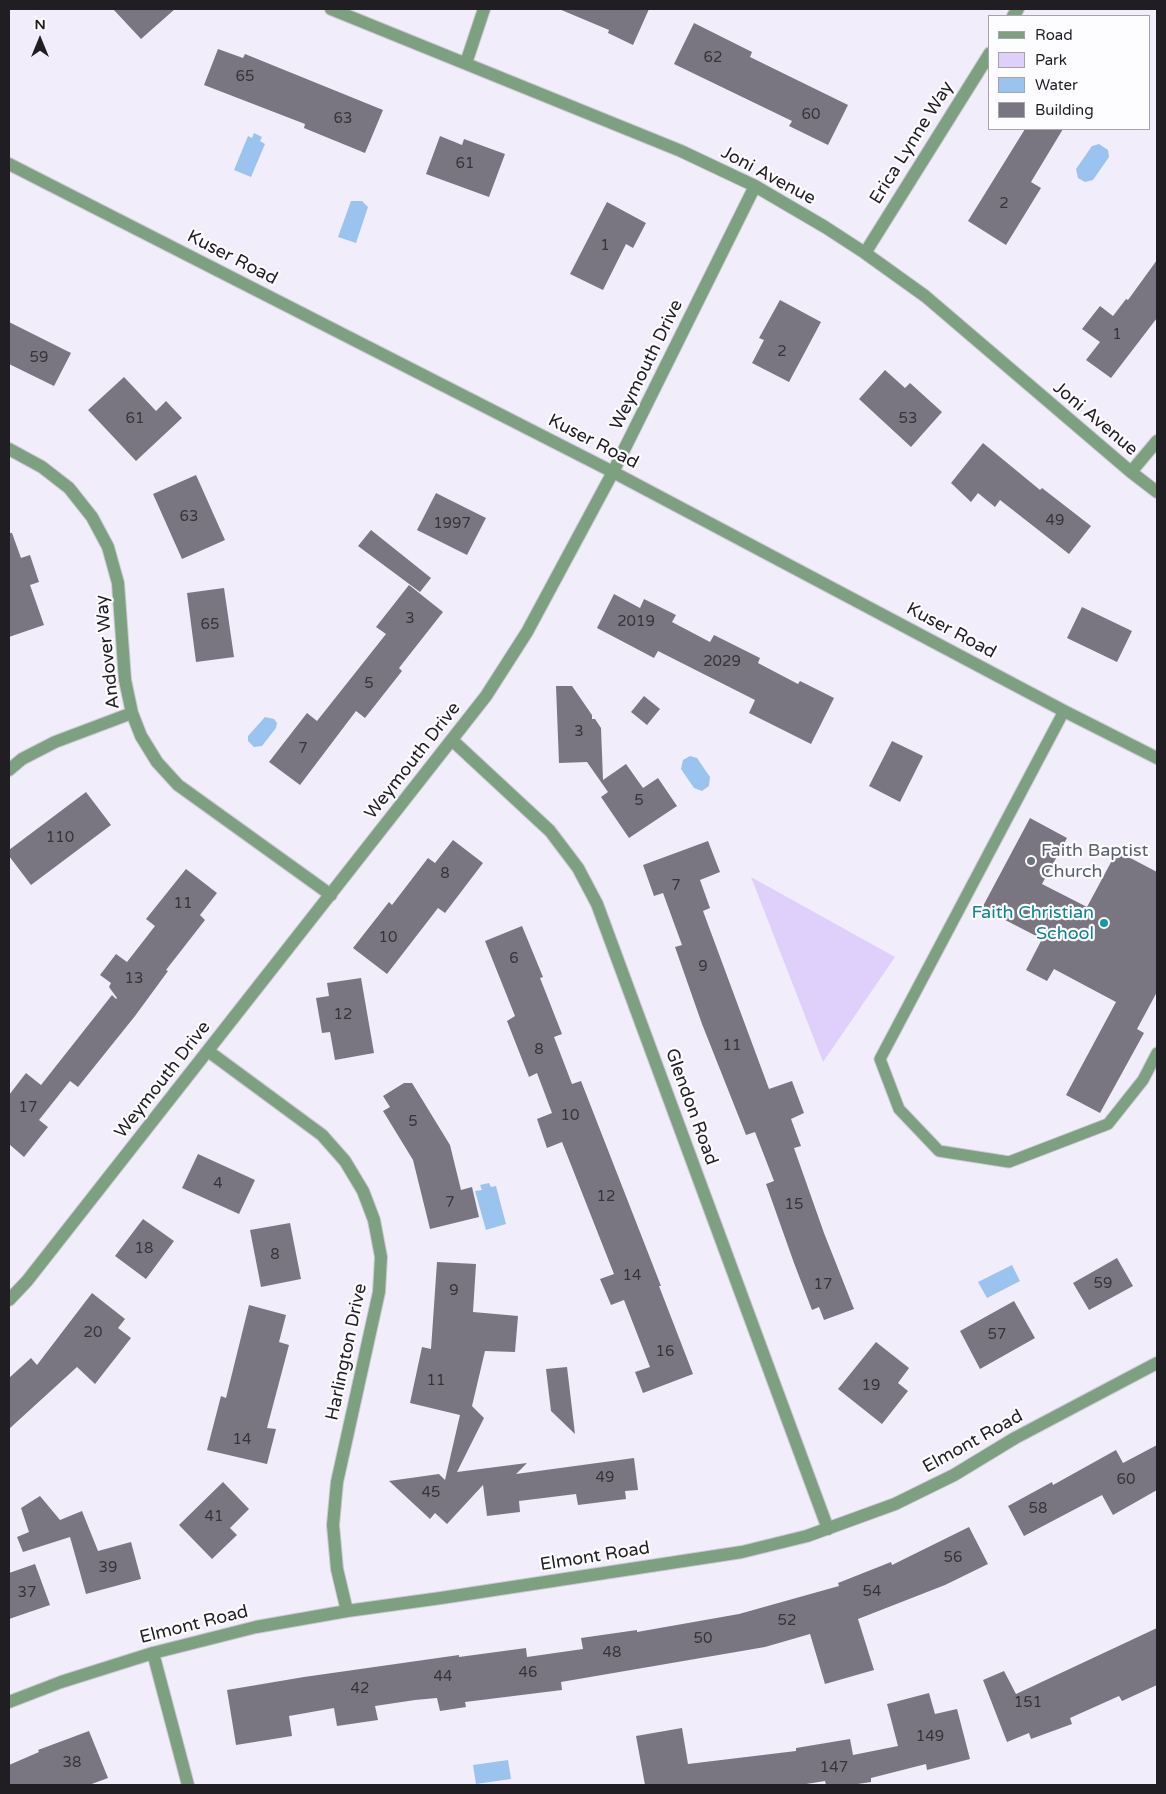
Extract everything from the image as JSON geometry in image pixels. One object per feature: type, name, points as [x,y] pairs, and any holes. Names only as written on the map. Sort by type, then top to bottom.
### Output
[{"type":"street","name":"Joni Avenue","points":[[331,9],[681,151],[755,186],[825,227],[925,296],[1130,472],[1157,492]]},
{"type":"street","points":[[466,63],[484,9]]},
{"type":"street","name":"Erica Lynne Way","points":[[865,253],[988,55]]},
{"type":"street","name":"Kuser Road","points":[[9,164],[613,472],[1064,711],[1157,758]]},
{"type":"street","name":"Weymouth Drive","points":[[9,1300],[27,1281],[486,696],[528,632],[613,472],[755,186]]},
{"type":"street","name":"Joni Avenue","points":[[1130,472],[1157,441]]},
{"type":"street","name":"Andover Way","points":[[9,449],[42,467],[69,488],[92,517],[108,547],[118,583],[125,680],[132,713],[141,736],[157,762],[178,785],[331,895]]},
{"type":"street","points":[[9,770],[22,759],[56,742],[132,713]]},
{"type":"street","name":"Glendon Road","points":[[452,740],[550,831],[578,868],[597,904],[828,1529]]},
{"type":"street","name":"Harlington Drive","points":[[208,1051],[322,1135],[345,1161],[363,1191],[374,1220],[381,1257],[380,1292],[337,1482],[334,1525],[337,1569],[347,1610]]},
{"type":"street","name":"Elmont Road","points":[[9,1702],[60,1682],[153,1653],[256,1627],[347,1610],[441,1598],[742,1552],[807,1536],[894,1504],[954,1474],[1015,1438],[1157,1363]]},
{"type":"street","points":[[153,1653],[188,1785]]},
{"type":"lane","points":[[1064,711],[880,1059],[899,1109],[938,1151],[1009,1162],[1108,1124],[1143,1080],[1157,1053]]},
{"type":"green space","points":[[751,877],[895,957],[823,1062]]},
{"type":"water","points":[[254,133],[262,137],[260,141],[265,144],[251,177],[234,170],[248,136],[252,138]]},
{"type":"water","points":[[1099,144],[1108,150],[1109,157],[1093,180],[1085,182],[1078,178],[1076,169],[1092,146]]},
{"type":"water","points":[[351,201],[362,201],[368,207],[356,243],[338,237]]},
{"type":"water","points":[[265,717],[274,719],[277,723],[276,728],[262,746],[254,747],[248,741],[248,736]]},
{"type":"water","points":[[690,756],[697,758],[710,777],[709,786],[702,791],[694,788],[681,769],[683,760]]},
{"type":"water","points":[[489,1183],[491,1187],[496,1186],[506,1224],[486,1230],[475,1191],[482,1190],[480,1185]]},
{"type":"water","points":[[1012,1265],[1020,1281],[987,1298],[978,1282]]},
{"type":"water","points":[[508,1760],[511,1779],[476,1784],[473,1765]]},
{"type":"building","points":[[113,9],[175,9],[141,39]]},
{"type":"building","points":[[559,9],[649,9],[633,45],[608,33],[609,30]]},
{"type":"building","points":[[694,23],[752,52],[750,57],[848,105],[828,145],[789,126],[792,121],[674,64]]},
{"type":"building","points":[[218,49],[243,58],[245,54],[383,110],[365,153],[304,128],[305,124],[204,85]]},
{"type":"building","points":[[1024,130],[1062,130],[1031,182],[1041,188],[1006,245],[968,221]]},
{"type":"building","points":[[440,136],[462,145],[464,139],[505,154],[489,197],[426,174]]},
{"type":"building","points":[[607,202],[646,223],[633,248],[626,244],[603,290],[570,274]]},
{"type":"building","points":[[1157,260],[1157,318],[1111,378],[1086,360],[1100,342],[1082,329],[1100,306],[1113,316],[1126,299],[1128,300]]},
{"type":"building","points":[[780,300],[821,322],[789,382],[752,363],[764,340],[759,338]]},
{"type":"building","points":[[9,322],[71,353],[54,386],[9,364]]},
{"type":"building","points":[[885,370],[905,388],[910,383],[942,412],[911,447],[859,399]]},
{"type":"building","points":[[124,377],[156,411],[166,401],[182,418],[136,461],[88,410]]},
{"type":"building","points":[[983,443],[1040,490],[1042,488],[1091,526],[1069,554],[1000,500],[995,507],[978,493],[971,502],[951,483]]},
{"type":"building","points":[[196,475],[225,540],[182,559],[153,494]]},
{"type":"building","points":[[436,493],[486,518],[467,555],[417,530]]},
{"type":"building","points":[[371,530],[431,578],[420,592],[358,546]]},
{"type":"building","points":[[9,533],[12,533],[21,558],[30,555],[39,582],[30,585],[44,625],[9,637]]},
{"type":"building","points":[[409,585],[443,612],[399,668],[402,671],[365,718],[356,711],[300,785],[269,762],[307,713],[317,721],[386,634],[376,627]]},
{"type":"building","points":[[224,588],[234,657],[196,662],[187,593]]},
{"type":"building","points":[[614,594],[640,608],[644,599],[676,615],[672,622],[710,642],[714,635],[760,658],[758,663],[798,684],[800,681],[834,698],[811,744],[749,713],[755,700],[658,651],[654,658],[597,628]]},
{"type":"building","points":[[1082,607],[1132,631],[1117,662],[1067,638]]},
{"type":"building","points":[[556,686],[572,686],[592,715],[592,719],[595,719],[601,728],[603,780],[626,764],[643,788],[658,778],[677,806],[629,838],[601,797],[608,792],[587,762],[559,763]]},
{"type":"building","points":[[644,696],[660,709],[647,725],[631,712]]},
{"type":"building","points":[[892,741],[923,756],[900,802],[869,786]]},
{"type":"building","points":[[86,792],[111,825],[31,885],[9,856],[9,850]]},
{"type":"building","points":[[1030,818],[1067,838],[1042,884],[1087,907],[1117,851],[1157,872],[1157,992],[1137,1029],[1144,1033],[1100,1113],[1066,1095],[1116,1002],[1054,969],[1047,981],[1026,970],[1042,939],[982,908]]},
{"type":"building","points":[[453,840],[483,863],[445,913],[438,908],[387,974],[353,948],[389,902],[392,905],[428,858],[435,863]]},
{"type":"building","points":[[708,841],[720,872],[700,880],[710,908],[703,911],[769,1089],[792,1081],[804,1113],[791,1119],[801,1146],[794,1148],[824,1233],[854,1309],[824,1320],[819,1307],[812,1310],[794,1263],[766,1184],[774,1181],[755,1132],[746,1135],[702,1024],[675,947],[682,945],[663,893],[654,896],[643,865]]},
{"type":"building","points":[[186,869],[217,893],[200,915],[205,920],[166,970],[168,971],[135,1016],[78,1087],[70,1081],[39,1120],[48,1127],[24,1157],[9,1144],[9,1095],[26,1073],[41,1085],[112,995],[117,998],[109,987],[111,983],[100,975],[116,954],[127,962],[155,926],[146,919]]},
{"type":"building","points":[[522,926],[543,977],[540,978],[562,1034],[554,1037],[572,1084],[581,1081],[661,1286],[659,1286],[693,1374],[643,1393],[635,1372],[650,1367],[624,1300],[611,1305],[600,1279],[614,1274],[562,1142],[547,1148],[537,1119],[552,1113],[537,1073],[529,1077],[507,1021],[515,1016],[485,941]]},
{"type":"building","points":[[361,978],[374,1053],[335,1060],[330,1032],[322,1033],[316,998],[329,996],[327,983]]},
{"type":"building","points":[[404,1083],[412,1083],[450,1145],[461,1190],[472,1187],[479,1217],[430,1229],[413,1160],[383,1111],[390,1107],[383,1096]]},
{"type":"building","points":[[198,1154],[255,1180],[239,1214],[182,1188]]},
{"type":"building","points":[[143,1219],[174,1241],[146,1279],[115,1256]]},
{"type":"building","points":[[290,1223],[301,1279],[261,1287],[250,1230]]},
{"type":"building","points":[[1117,1258],[1133,1286],[1089,1310],[1073,1283]]},
{"type":"building","points":[[437,1262],[476,1264],[473,1312],[518,1316],[515,1352],[485,1351],[472,1406],[484,1418],[457,1472],[527,1463],[516,1474],[634,1458],[638,1490],[625,1491],[626,1499],[578,1505],[576,1494],[519,1501],[520,1512],[487,1516],[483,1485],[447,1524],[435,1513],[430,1519],[389,1481],[439,1474],[445,1480],[460,1415],[410,1403],[422,1347],[431,1349]]},
{"type":"building","points":[[92,1293],[125,1319],[118,1328],[131,1338],[95,1384],[77,1367],[9,1429],[9,1378],[31,1358],[37,1365]]},
{"type":"building","points":[[1014,1301],[1035,1338],[980,1369],[960,1331]]},
{"type":"building","points":[[249,1305],[286,1315],[279,1342],[289,1345],[267,1428],[276,1429],[267,1464],[207,1450],[221,1396],[226,1398]]},
{"type":"building","points":[[876,1342],[909,1368],[898,1383],[908,1391],[882,1424],[838,1389]]},
{"type":"building","points":[[567,1367],[575,1434],[551,1411],[546,1369]]},
{"type":"building","points":[[1157,1445],[1157,1490],[1113,1515],[1102,1495],[1024,1536],[1008,1506],[1052,1482],[1053,1485],[1116,1450],[1123,1463]]},
{"type":"building","points":[[223,1482],[249,1509],[230,1528],[237,1535],[212,1559],[179,1525]]},
{"type":"building","points":[[40,1496],[60,1520],[82,1511],[98,1551],[131,1542],[141,1579],[86,1594],[70,1537],[23,1552],[17,1537],[29,1532],[21,1508]]},
{"type":"building","points":[[969,1527],[988,1564],[945,1585],[858,1619],[874,1670],[825,1684],[810,1634],[765,1647],[561,1682],[562,1690],[465,1702],[466,1707],[440,1711],[437,1698],[415,1700],[375,1706],[378,1720],[337,1726],[334,1708],[289,1716],[292,1736],[236,1745],[227,1690],[459,1655],[459,1657],[526,1648],[527,1657],[583,1649],[581,1638],[637,1630],[637,1632],[739,1614],[839,1586],[838,1583],[891,1562],[892,1565]]},
{"type":"building","points":[[35,1564],[50,1605],[9,1619],[9,1573]]},
{"type":"building","points":[[1157,1628],[1157,1685],[1122,1701],[1119,1696],[1070,1718],[1072,1724],[1031,1739],[1029,1733],[1007,1742],[983,1680],[1004,1671],[1016,1694]]},
{"type":"building","points":[[929,1693],[935,1714],[957,1709],[970,1759],[927,1770],[926,1764],[871,1778],[871,1782],[851,1785],[826,1785],[825,1781],[800,1785],[645,1785],[636,1736],[682,1728],[688,1764],[796,1751],[796,1748],[850,1739],[853,1755],[898,1746],[887,1704]]},
{"type":"building","points":[[89,1731],[108,1778],[89,1785],[9,1785],[9,1765],[39,1752],[38,1750]]},
{"type":"place","name":"Faith Baptist Church","points":[[1031,861]]},
{"type":"place","name":"Faith Christian School","points":[[1104,923]]}]
